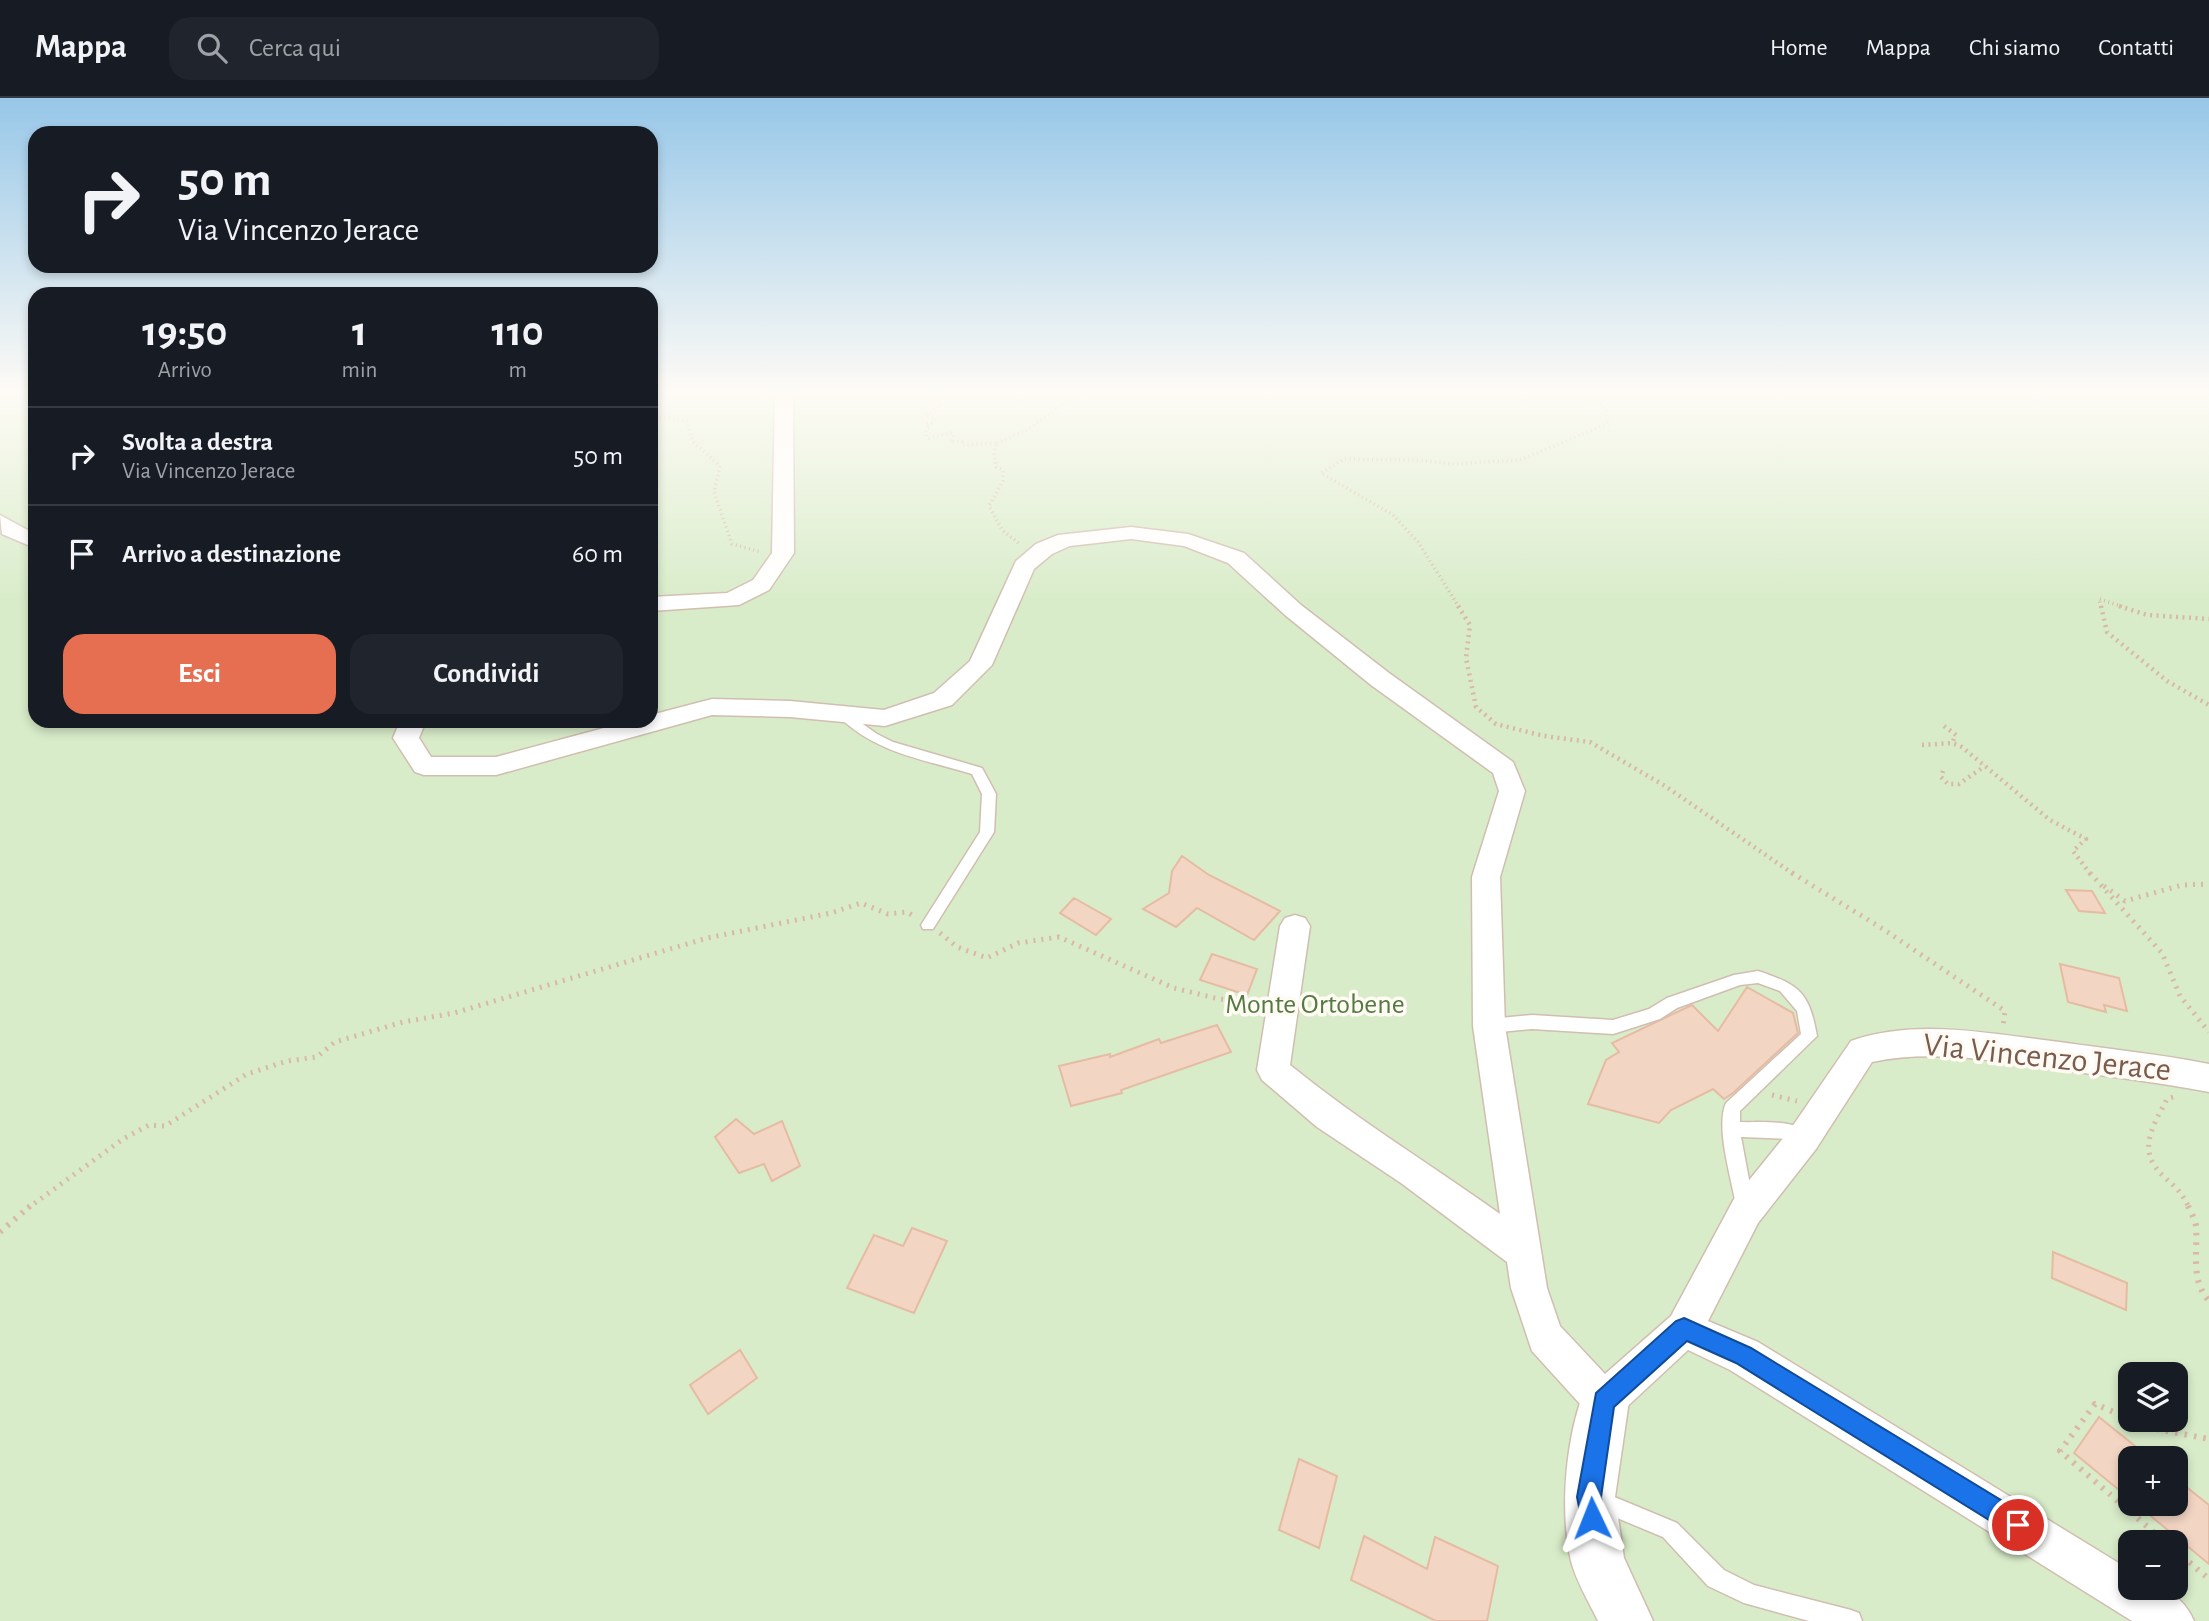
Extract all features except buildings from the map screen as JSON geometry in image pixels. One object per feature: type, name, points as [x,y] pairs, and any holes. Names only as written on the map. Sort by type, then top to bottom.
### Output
[{"type":"street","points":[[658,604],[731,600],[761,585],[783,553],[783,463]]},
{"type":"street","points":[[0,521],[9,530],[28,539]]},
{"type":"street","points":[[658,721],[712,706],[885,718],[943,699],[980,665],[1024,566],[1044,549],[1066,540],[1131,533],[1188,540],[1236,558],[1293,610],[1380,679],[1503,768],[1512,791],[1486,877],[1489,1026],[1529,1288],[1545,1338],[1604,1401]]},
{"type":"street","points":[[410,728],[406,738],[424,766],[496,766],[633,728]]},
{"type":"street","points":[[1295,926],[1273,1070],[1329,1117],[1413,1172],[1524,1253]]},
{"type":"street","name":"Via Vincenzo Jerace","points":[[1684,1329],[1746,1211],[1804,1138],[1861,1051],[1899,1043],[2000,1048],[2169,1070],[2209,1078]]},
{"type":"street","points":[[1626,1621],[1598,1562],[1589,1497],[1604,1401],[1684,1329],[1744,1356],[2172,1621]]},
{"type":"lane","points":[[843,714],[859,731],[909,754],[950,762],[977,772],[989,794],[987,832],[928,925]]},
{"type":"lane","points":[[1489,1026],[1532,1022],[1613,1027],[1654,1014],[1672,1003],[1739,979],[1758,977],[1785,986],[1804,1009],[1809,1036],[1732,1108],[1731,1129],[1746,1211]]},
{"type":"lane","points":[[1731,1129],[1794,1132],[1804,1138]]},
{"type":"lane","points":[[1589,1497],[1670,1530],[1716,1578],[1752,1595],[1851,1621]]},
{"type":"path","points":[[717,463],[720,466],[714,492],[732,544],[757,552],[783,553]]},
{"type":"path","points":[[995,463],[996,467],[1003,470],[1003,481],[989,506],[1002,530],[1013,538]]},
{"type":"path","points":[[1337,463],[1321,473],[1392,514],[1418,542],[1470,625],[1466,658],[1476,706],[1496,724],[1544,736],[1590,742],[1665,786],[1792,873],[1884,929],[2005,1011],[2000,1048]]},
{"type":"path","points":[[1444,463],[1468,463]]},
{"type":"path","points":[[2209,619],[2147,615],[2099,599],[2107,632],[2167,681],[2209,705]]},
{"type":"path","points":[[1944,726],[1956,735],[1952,743]]},
{"type":"path","points":[[1922,746],[1952,743],[1985,766],[2050,820],[2086,839],[2073,851],[2095,880],[2162,953],[2180,996],[2209,1032]]},
{"type":"path","points":[[1943,771],[1941,777],[1948,784],[1959,785],[1985,766]]},
{"type":"path","points":[[2095,880],[2125,901],[2182,885],[2209,884]]},
{"type":"path","points":[[0,1231],[40,1197],[141,1129],[149,1125],[165,1126],[247,1074],[287,1061],[317,1057],[335,1042],[403,1022],[454,1013],[707,938],[831,913],[861,903],[888,914],[907,912],[957,947],[987,958],[1018,943],[1059,937],[1174,988],[1253,1003],[1283,1000]]},
{"type":"path","points":[[1750,1090],[1807,1103],[1822,1110]]},
{"type":"path","points":[[2178,1094],[2167,1099],[2153,1126],[2148,1144],[2154,1165],[2182,1192],[2196,1225],[2194,1251],[2201,1292],[2209,1301]]},
{"type":"path","points":[[2118,1414],[2095,1405],[2060,1451],[2151,1530]]},
{"type":"path","points":[[2172,1432],[2209,1439]]},
{"type":"path","points":[[2188,1561],[2209,1579]]},
{"type":"green space","name":"Monte Ortobene","points":[[0,463],[28,463],[28,728],[658,728],[658,463],[2209,463],[2209,1621],[0,1621]]},
{"type":"route","points":[[1592,1518],[1589,1497],[1604,1401],[1684,1329],[1744,1356],[2018,1525]]}]
